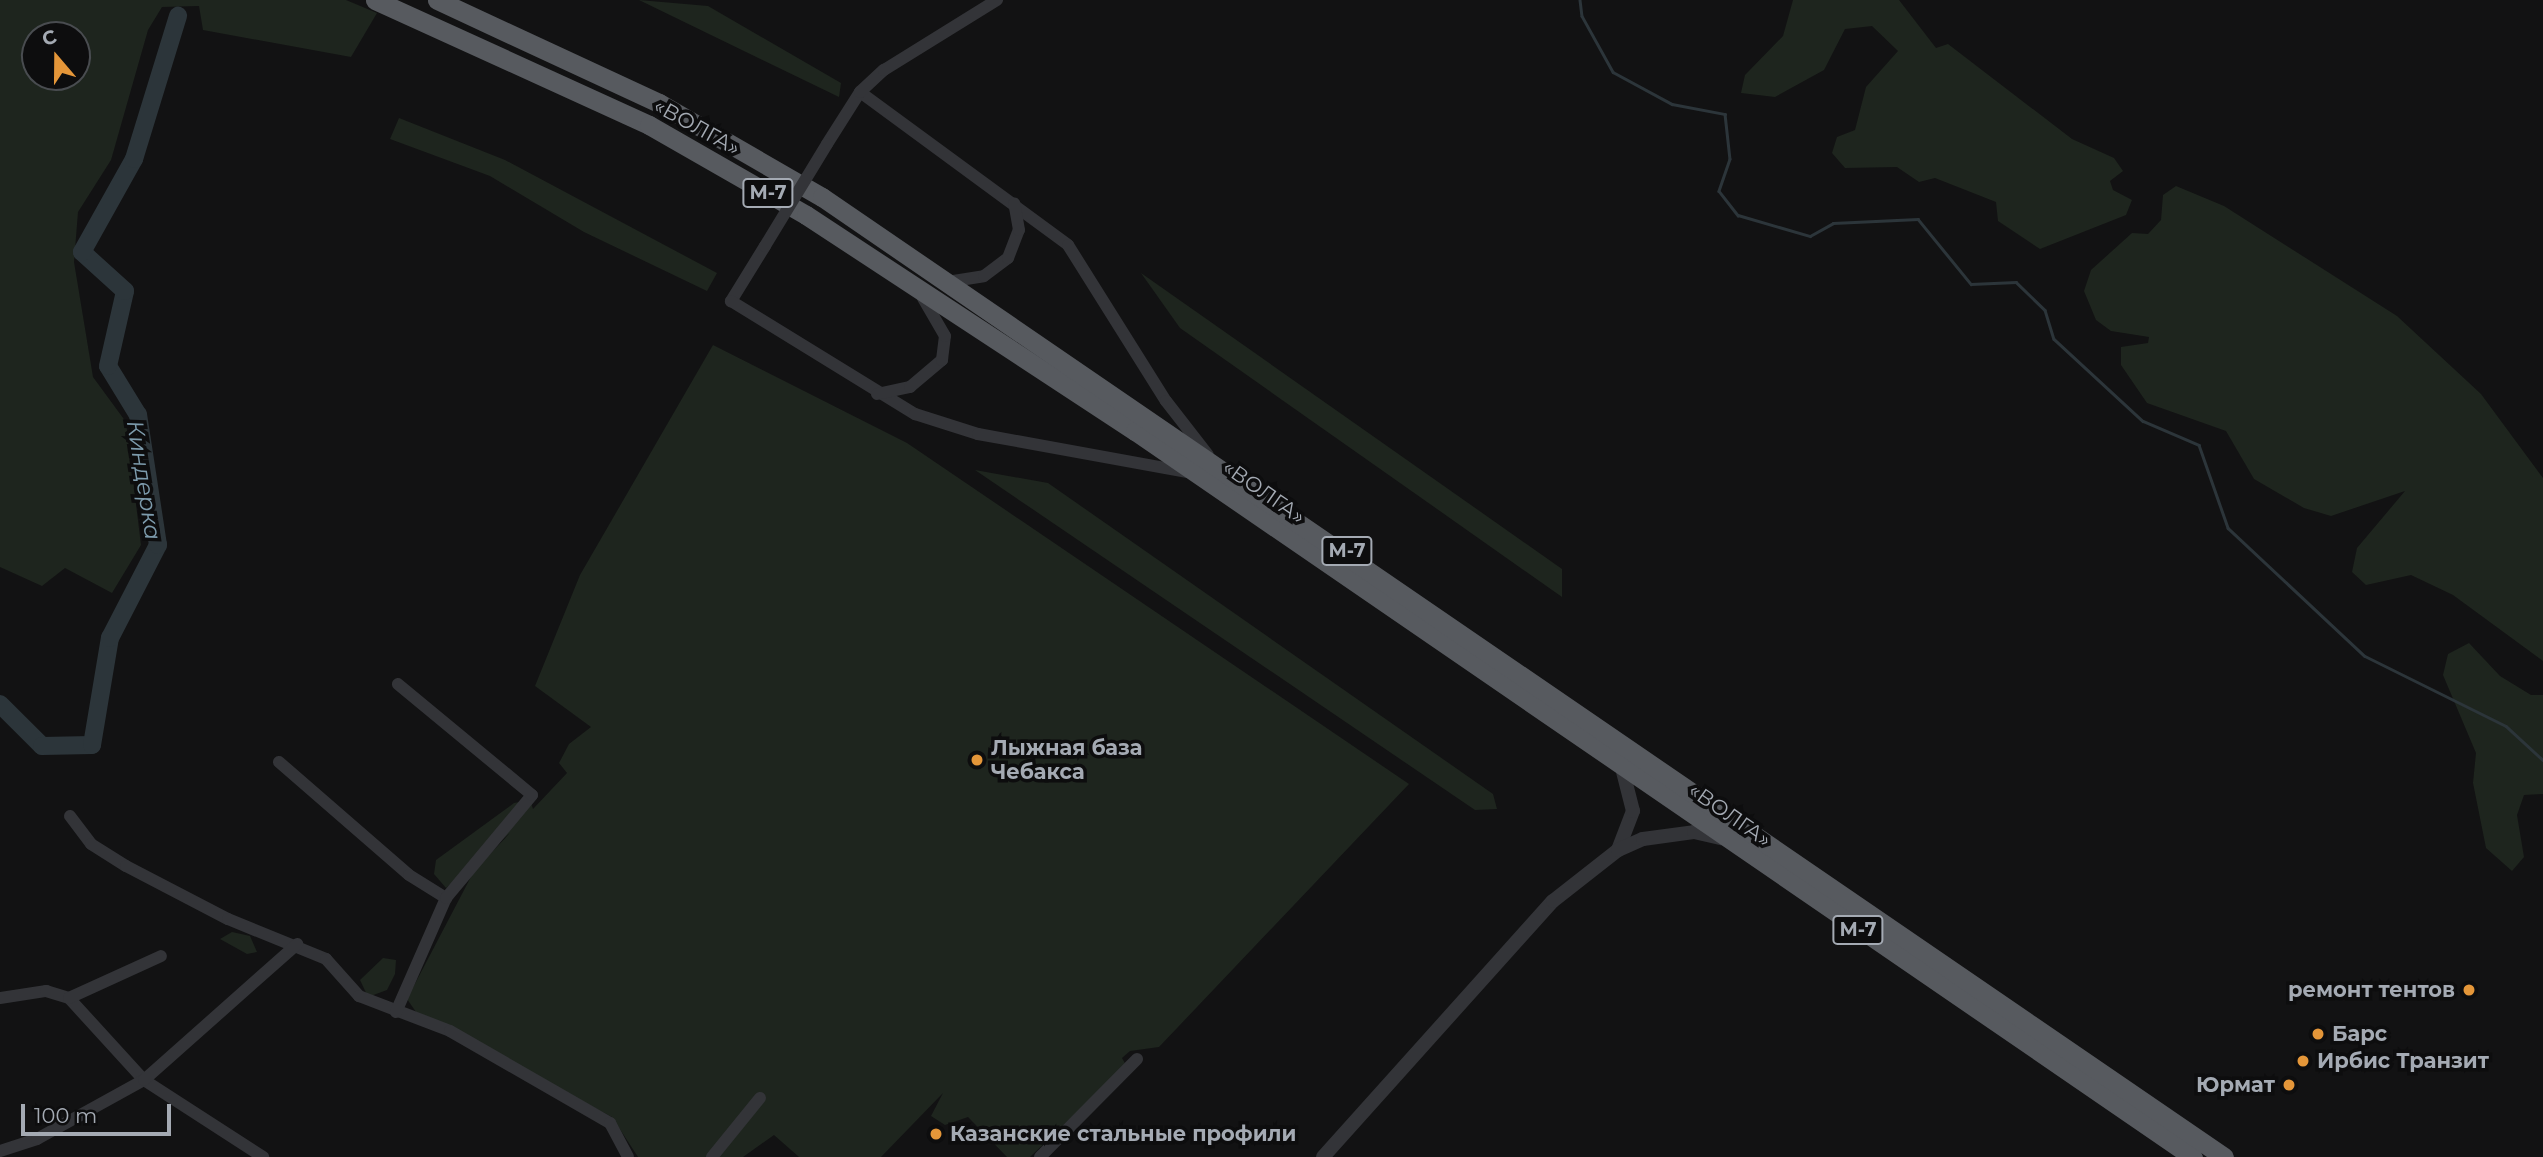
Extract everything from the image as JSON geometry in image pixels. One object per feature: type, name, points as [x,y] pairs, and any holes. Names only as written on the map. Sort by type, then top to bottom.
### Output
[{"type":"highway","name":"«ВОЛГА»","points":[[375,0],[649,125],[806,215],[919,292],[1205,467],[2224,1157]]},
{"type":"highway","name":"«ВОЛГА»","points":[[437,0],[659,103],[822,197],[947,282],[1721,838],[2193,1157]]},
{"type":"street","points":[[997,0],[860,92],[731,301],[877,394],[978,435],[1205,467]]},
{"type":"street","points":[[860,92],[1068,245],[1205,467]]},
{"type":"street","points":[[947,282],[984,275],[1008,258],[1019,230],[1014,203]]},
{"type":"street","points":[[877,394],[910,387],[942,360],[940,320],[919,292]]},
{"type":"street","points":[[396,1012],[446,898],[532,795],[398,684]]},
{"type":"street","points":[[279,762],[409,875],[446,898]]},
{"type":"street","points":[[1618,850],[1633,811],[1622,768]]},
{"type":"street","points":[[71,816],[92,844],[126,866],[228,919],[298,944],[326,959],[359,996],[450,1031],[610,1123],[628,1157]]},
{"type":"street","points":[[1323,1157],[1534,918],[1618,850],[1665,833],[1721,838]]},
{"type":"street","points":[[0,1151],[37,1139],[144,1080],[298,944]]},
{"type":"street","points":[[69,998],[161,956]]},
{"type":"street","points":[[0,998],[47,992],[69,998],[144,1080],[263,1157]]},
{"type":"street","points":[[1040,1157],[1137,1059]]},
{"type":"street","points":[[712,1157],[760,1098]]},
{"type":"shaded area","points":[[0,0],[346,0],[377,13],[351,57],[203,30],[199,6],[162,7],[148,30],[111,160],[78,212],[74,262],[93,377],[126,422],[141,545],[112,593],[65,568],[42,586],[0,567]]},
{"type":"shaded area","points":[[639,0],[708,6],[841,83],[839,97]]},
{"type":"shaded area","points":[[1793,0],[1899,0],[1936,48],[1948,44],[2072,139],[2114,158],[2123,171],[2110,181],[2113,190],[2132,200],[2126,215],[2040,249],[1998,221],[1996,202],[1935,178],[1919,182],[1897,167],[1845,168],[1832,153],[1837,137],[1855,130],[1866,87],[1898,51],[1872,26],[1845,29],[1824,70],[1775,97],[1741,93],[1745,75],[1783,36]]},
{"type":"shaded area","points":[[399,118],[505,160],[717,273],[707,291],[584,232],[490,176],[390,139]]},
{"type":"shaded area","points":[[2176,186],[2224,206],[2397,316],[2481,394],[2543,478],[2543,661],[2453,595],[2411,575],[2366,585],[2352,572],[2357,548],[2405,491],[2331,516],[2304,508],[2254,479],[2226,431],[2147,403],[2121,365],[2121,347],[2148,343],[2149,337],[2111,331],[2096,320],[2084,291],[2091,270],[2132,233],[2148,234],[2161,220],[2163,195]]},
{"type":"shaded area","points":[[1141,273],[1562,569],[1562,597],[1180,328]]},
{"type":"shaded area","name":"Лыжная база Чебакса","points":[[713,345],[907,443],[1409,784],[1159,1047],[1130,1051],[1122,1058],[1126,1065],[1030,1157],[1007,1157],[968,1117],[945,1125],[931,1116],[943,1093],[881,1157],[799,1157],[774,1135],[743,1157],[638,1157],[612,1117],[416,1012],[407,999],[474,871],[510,833],[446,888],[434,874],[436,860],[514,803],[530,800],[533,809],[567,773],[559,763],[569,744],[591,727],[535,686],[580,575]]},
{"type":"shaded area","points":[[975,470],[1048,483],[1493,794],[1497,809],[1475,810]]},
{"type":"shaded area","points":[[2469,643],[2500,676],[2531,695],[2543,695],[2543,794],[2524,795],[2517,815],[2524,857],[2512,871],[2486,848],[2473,783],[2476,753],[2443,675],[2448,654]]},
{"type":"shaded area","points":[[232,932],[250,936],[257,952],[247,954],[220,939]]},
{"type":"shaded area","points":[[383,958],[396,960],[395,974],[387,990],[368,997],[360,980]]},
{"type":"waterway","points":[[1580,0],[1582,16],[1613,72],[1672,104],[1725,114],[1730,159],[1719,191],[1738,215],[1810,236],[1833,223],[1918,219],[1971,284],[2016,282],[2045,310],[2054,339],[2143,421],[2199,445],[2228,528],[2365,656],[2506,726],[2543,760]]},
{"type":"waterway","name":"Киндерка","points":[[0,704],[42,746],[92,745],[110,638],[158,545],[138,415],[108,366],[125,291],[82,252],[134,159],[178,16]]},
{"type":"place","name":"Лыжная база Чебакса","points":[[977,760]]},
{"type":"place","name":"ремонт тентов","points":[[2469,990]]},
{"type":"place","name":"Барс","points":[[2318,1034]]},
{"type":"place","name":"Ирбис Транзит","points":[[2303,1061]]},
{"type":"place","name":"Юрмат","points":[[2289,1085]]},
{"type":"place","name":"Казанские стальные профили","points":[[936,1134]]}]
